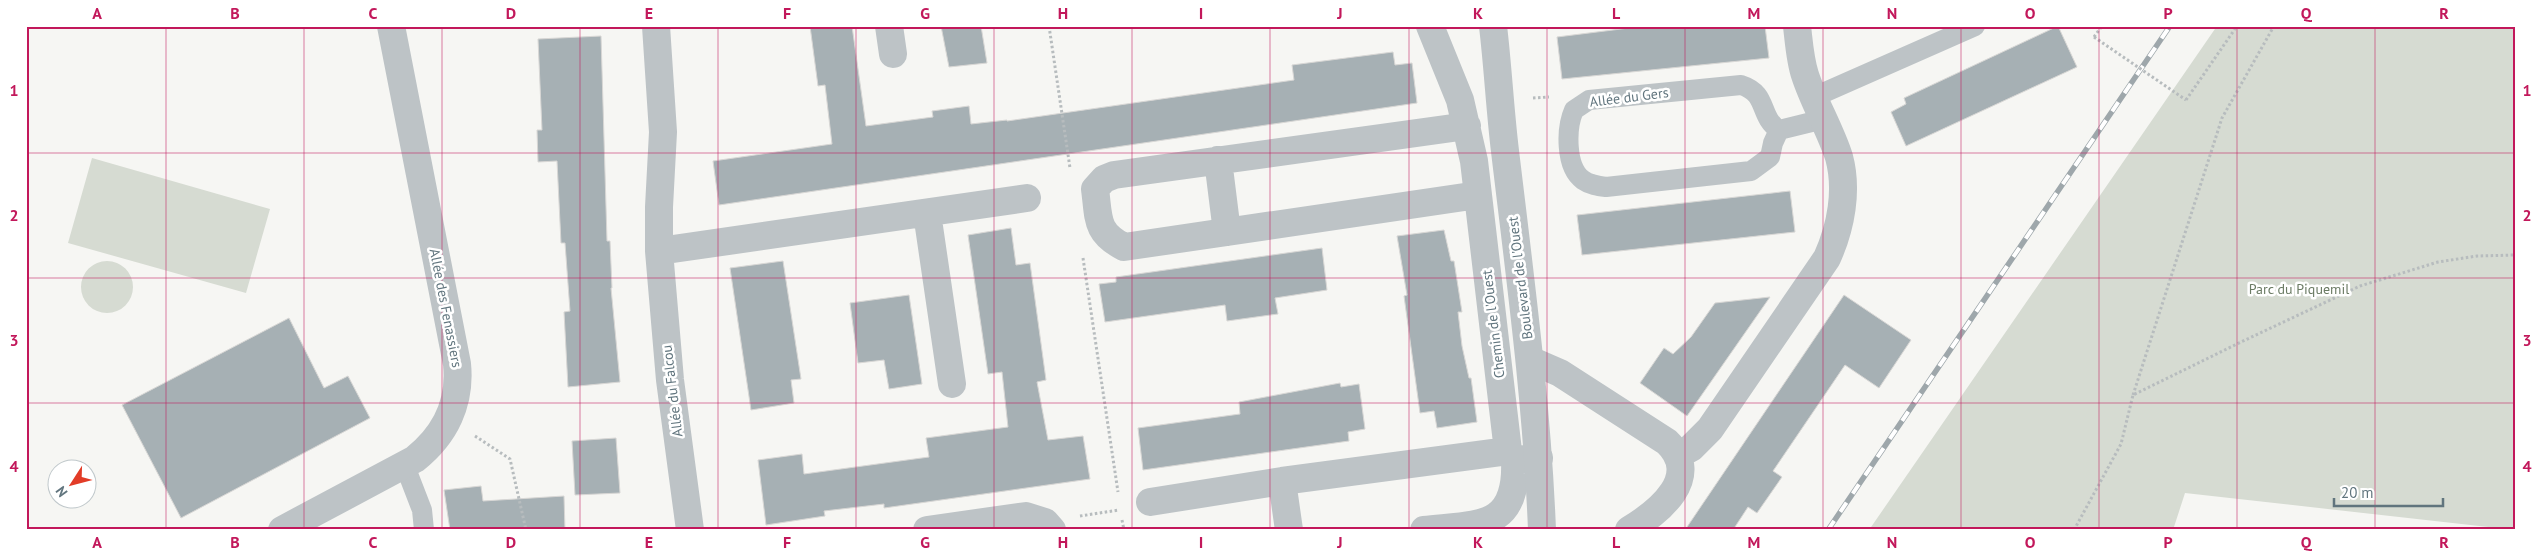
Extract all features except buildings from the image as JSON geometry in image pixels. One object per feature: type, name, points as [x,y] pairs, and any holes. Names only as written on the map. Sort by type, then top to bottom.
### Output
[{"type":"street","name":"Allée des Fenassiers","points":[[282,530],[405,466],[433,444],[450,418],[458,385],[457,364],[391,26]]},
{"type":"street","name":"Allée du Falcou","points":[[656,26],[663,132],[658,207],[659,251],[670,380],[690,530]]},
{"type":"street","points":[[889,26],[893,54]]},
{"type":"street","name":"Chemin de l'Ouest","points":[[1430,26],[1460,100],[1474,161],[1520,456]]},
{"type":"street","name":"Boulevard de l'Ouest","points":[[1424,530],[1482,523],[1498,516],[1509,501],[1520,456],[1530,360],[1505,150],[1493,26]]},
{"type":"street","points":[[1678,455],[1695,445],[1710,429],[1827,258],[1840,218],[1842,171],[1838,156],[1805,75],[1797,26]]},
{"type":"street","points":[[1466,126],[1114,175],[1104,179],[1095,189],[1099,223],[1108,238],[1124,246],[1478,195]]},
{"type":"street","points":[[1474,161],[1494,158],[1505,150]]},
{"type":"street","points":[[1218,160],[1227,232]]},
{"type":"street","points":[[659,251],[1028,198]]},
{"type":"street","points":[[926,213],[952,384]]},
{"type":"street","points":[[1530,360],[1560,373],[1585,389],[1667,442],[1678,455],[1681,475],[1674,492],[1657,510],[1629,530]]},
{"type":"street","points":[[1150,502],[1282,481],[1520,456]]},
{"type":"street","name":"Boulevard de l'Ouest","points":[[1520,456],[1542,530]]},
{"type":"street","points":[[1282,481],[1289,530]]},
{"type":"street","points":[[926,530],[1026,516],[1049,526]]},
{"type":"lane","points":[[1779,130],[1975,26]]},
{"type":"lane","name":"Allée du Gers","points":[[1741,85],[1755,92],[1760,98],[1768,120],[1779,130],[1773,143],[1770,157],[1750,171],[1606,188],[1592,185],[1582,180],[1576,171],[1568,131],[1574,110],[1589,100],[1741,85]]},
{"type":"lane","points":[[405,466],[422,510],[424,530]]},
{"type":"path","points":[[1049,26],[1071,178]]},
{"type":"path","points":[[2102,26],[2094,37],[2186,100],[2237,26]]},
{"type":"path","points":[[2074,530],[2121,444],[2133,395],[2222,118],[2274,26]]},
{"type":"path","points":[[1500,102],[1548,96],[1574,110]]},
{"type":"path","points":[[2133,395],[2360,286],[2438,262],[2477,256],[2515,255]]},
{"type":"path","points":[[1083,256],[1124,530]]},
{"type":"path","points":[[450,418],[510,459],[526,530]]},
{"type":"path","points":[[1049,526],[1121,510]]},
{"type":"green space","name":"Parc du Piquemil","points":[[2217,26],[2515,26],[2515,530],[2185,493],[2173,530],[1869,530]]},
{"type":"green space","points":[[92,158],[270,209],[246,293],[68,243]]},
{"type":"green space","points":[[107,261],[121,265],[129,273],[133,287],[129,301],[121,309],[107,313],[93,309],[85,301],[81,287],[85,273],[93,265]]},
{"type":"railway","points":[[1828,530],[2170,26]]}]
